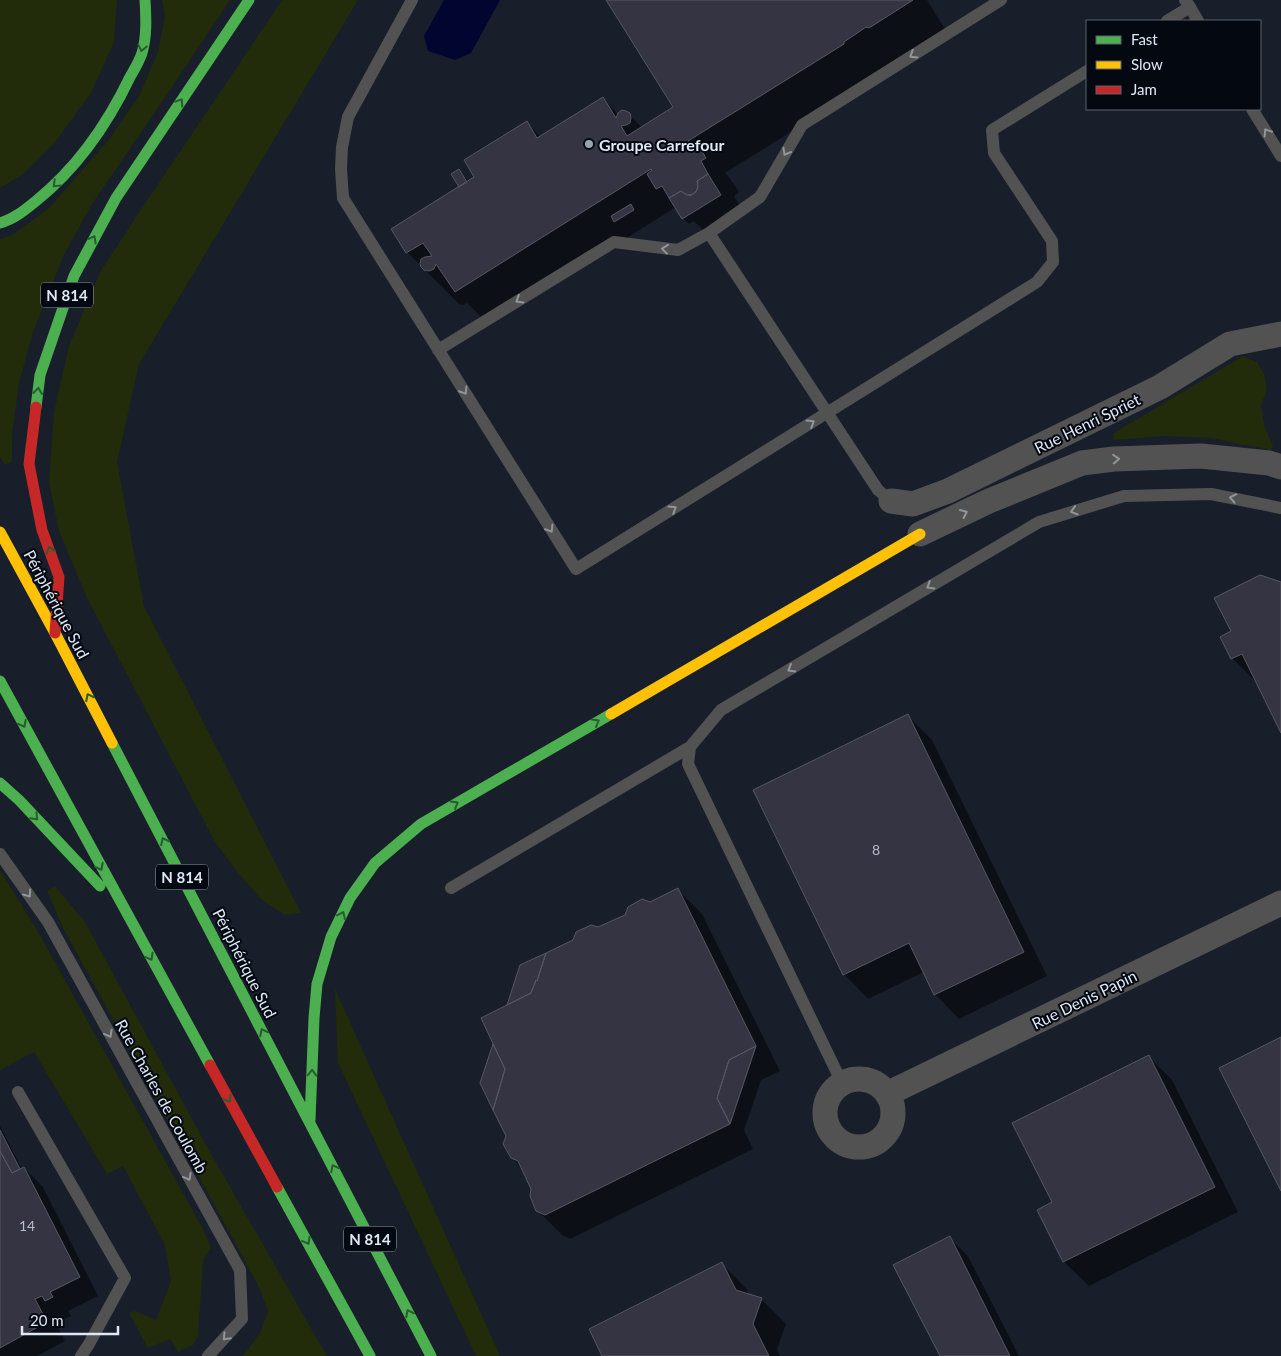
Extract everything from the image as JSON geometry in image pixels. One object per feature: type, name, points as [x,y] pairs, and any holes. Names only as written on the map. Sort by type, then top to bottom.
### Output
[{"type":"highway","points":[[0,223],[9,221],[42,197],[69,171],[102,131],[123,95],[142,52],[147,18],[145,0]]},
{"type":"highway","name":"N 814","points":[[55,632],[59,576],[42,530],[29,464],[40,374],[74,276],[116,198],[249,0]]},
{"type":"highway","name":"Périphérique Sud","points":[[0,532],[55,632],[431,1356]]},
{"type":"highway","points":[[310,1122],[317,984],[332,937],[350,898],[375,863],[421,824],[920,534]]},
{"type":"highway","points":[[0,681],[126,914],[370,1356]]},
{"type":"highway","points":[[0,783],[19,800],[126,914]]},
{"type":"street","name":"Rue Henri Spriet","points":[[891,501],[913,504],[948,491],[1160,387],[1230,344],[1281,334]]},
{"type":"street","name":"Rue Henri Spriet","points":[[920,534],[989,502],[1082,463],[1114,459],[1201,456],[1269,463],[1281,467]]},
{"type":"street","name":"Rue Denis Papin","points":[[887,1094],[1281,903]]},
{"type":"street","points":[[854,1079],[867,1080],[878,1085],[887,1094],[892,1106],[892,1119],[887,1131],[878,1140],[866,1146],[853,1146],[841,1142],[831,1132],[825,1120],[825,1105],[831,1092],[842,1083],[854,1079]]},
{"type":"lane","points":[[412,0],[348,117],[342,146],[344,198],[576,570],[1037,282],[1053,262],[1052,241],[994,153],[992,130],[1086,72]]},
{"type":"lane","points":[[438,350],[614,242],[678,250],[709,233],[760,197],[802,125],[954,30],[982,5],[1001,0]]},
{"type":"lane","points":[[1168,20],[1187,4],[1197,20]]},
{"type":"lane","points":[[1253,110],[1281,156]]},
{"type":"lane","points":[[709,233],[878,490],[891,501]]},
{"type":"lane","points":[[451,888],[690,747],[721,710],[1039,522],[1124,496],[1211,494],[1281,508]]},
{"type":"lane","points":[[690,747],[688,764],[842,1083]]},
{"type":"lane","name":"Rue Charles de Coulomb","points":[[0,854],[48,922],[240,1270],[242,1320],[208,1356]]},
{"type":"lane","points":[[18,1092],[125,1278],[81,1356]]},
{"type":"green space","points":[[0,0],[117,0],[114,42],[91,93],[56,141],[23,174],[0,188]]},
{"type":"green space","points":[[162,0],[230,0],[92,204],[64,255],[33,332],[19,383],[12,435],[12,462],[5,465],[0,457],[0,239],[14,234],[49,208],[107,142],[139,96],[158,52],[165,16]]},
{"type":"green space","points":[[282,0],[358,0],[139,364],[117,462],[144,606],[301,913],[285,915],[262,900],[238,873],[215,842],[87,598],[59,531],[49,483],[54,412],[69,346],[100,272]]},
{"type":"green space","points":[[1243,356],[1257,362],[1264,374],[1267,389],[1261,405],[1265,428],[1273,446],[1271,450],[1211,438],[1164,436],[1113,440],[1114,433]]},
{"type":"green space","points":[[0,870],[37,930],[204,1231],[211,1248],[203,1261],[198,1336],[193,1345],[178,1352],[170,1339],[148,1348],[129,1313],[135,1311],[156,1320],[171,1281],[165,1245],[123,1166],[107,1174],[34,1052],[0,1070]]},
{"type":"green space","points":[[55,886],[85,922],[210,1152],[327,1356],[243,1356],[260,1333],[268,1311],[258,1285],[62,926],[47,891]]},
{"type":"green space","points":[[335,989],[500,1356],[476,1356],[338,1063]]},
{"type":"water","points":[[444,0],[500,0],[471,53],[455,60],[428,51],[424,36]]},
{"type":"building","name":"Groupe Carrefour","points":[[606,0],[913,0],[869,28],[866,27],[844,42],[844,44],[688,141],[691,146],[697,143],[706,158],[701,161],[708,174],[697,181],[698,187],[696,192],[690,196],[681,191],[669,198],[662,186],[656,189],[647,174],[651,169],[455,292],[436,264],[434,269],[429,271],[421,267],[421,259],[432,256],[423,243],[406,253],[391,229],[474,177],[464,160],[527,121],[537,138],[603,97],[616,118],[622,110],[630,113],[630,123],[621,126],[627,136],[673,107]]},
{"type":"building","points":[[459,169],[467,182],[459,187],[451,174]]},
{"type":"building","points":[[708,174],[721,195],[682,219],[669,198],[681,191],[687,195],[693,194],[697,190],[697,181]]},
{"type":"building","points":[[631,204],[634,210],[614,222],[611,216]]},
{"type":"building","points":[[1260,575],[1281,582],[1281,733],[1242,654],[1231,659],[1220,637],[1231,631],[1214,598]]},
{"type":"building","points":[[908,714],[1024,952],[934,995],[909,943],[843,975],[753,790]]},
{"type":"building","points":[[678,888],[756,1046],[729,1060],[717,1098],[730,1124],[545,1215],[536,1211],[530,1196],[531,1189],[518,1161],[511,1158],[503,1144],[506,1136],[493,1110],[505,1069],[481,1018],[531,993],[546,953],[573,940],[576,932],[591,925],[598,927],[625,915],[628,907],[642,899],[650,902]]},
{"type":"building","points":[[546,953],[531,993],[507,1005],[520,965]]},
{"type":"building","points":[[1281,1037],[1281,1191],[1219,1068]]},
{"type":"building","points":[[493,1044],[505,1069],[493,1110],[480,1083]]},
{"type":"building","points":[[756,1046],[730,1124],[717,1098],[729,1060]]},
{"type":"building","points":[[1149,1055],[1215,1187],[1063,1262],[1037,1210],[1052,1202],[1012,1123]]},
{"type":"building","points":[[0,1130],[20,1169],[12,1173],[0,1151]]},
{"type":"building","points":[[0,1151],[12,1173],[24,1167],[80,1277],[50,1292],[53,1297],[45,1301],[42,1296],[35,1299],[47,1322],[0,1348]]},
{"type":"building","points":[[950,1236],[1010,1356],[940,1356],[893,1265]]},
{"type":"building","points":[[722,1262],[736,1290],[762,1298],[753,1324],[769,1356],[602,1356],[589,1329]]},
{"type":"traffic: fast","points":[[0,223],[19,214],[51,188],[78,160],[101,129],[142,53],[146,20],[145,0]]},
{"type":"traffic: fast","points":[[36,407],[40,375],[74,276],[116,198],[249,0]]},
{"type":"traffic: fast","points":[[0,681],[210,1065]]},
{"type":"traffic: fast","points":[[310,1120],[317,984],[331,937],[350,898],[375,863],[421,824],[611,714]]},
{"type":"traffic: fast","points":[[112,743],[431,1356]]},
{"type":"traffic: fast","points":[[0,783],[19,800],[100,886]]},
{"type":"traffic: fast","points":[[277,1187],[370,1356]]},
{"type":"traffic: slow","points":[[0,532],[112,743]]},
{"type":"traffic: slow","points":[[611,714],[920,534]]},
{"type":"traffic: jam","points":[[36,407],[29,464],[42,530],[59,577],[55,633]]},
{"type":"traffic: jam","points":[[210,1065],[277,1187]]},
{"type":"place","name":"Groupe Carrefour","points":[[589,144]]}]
